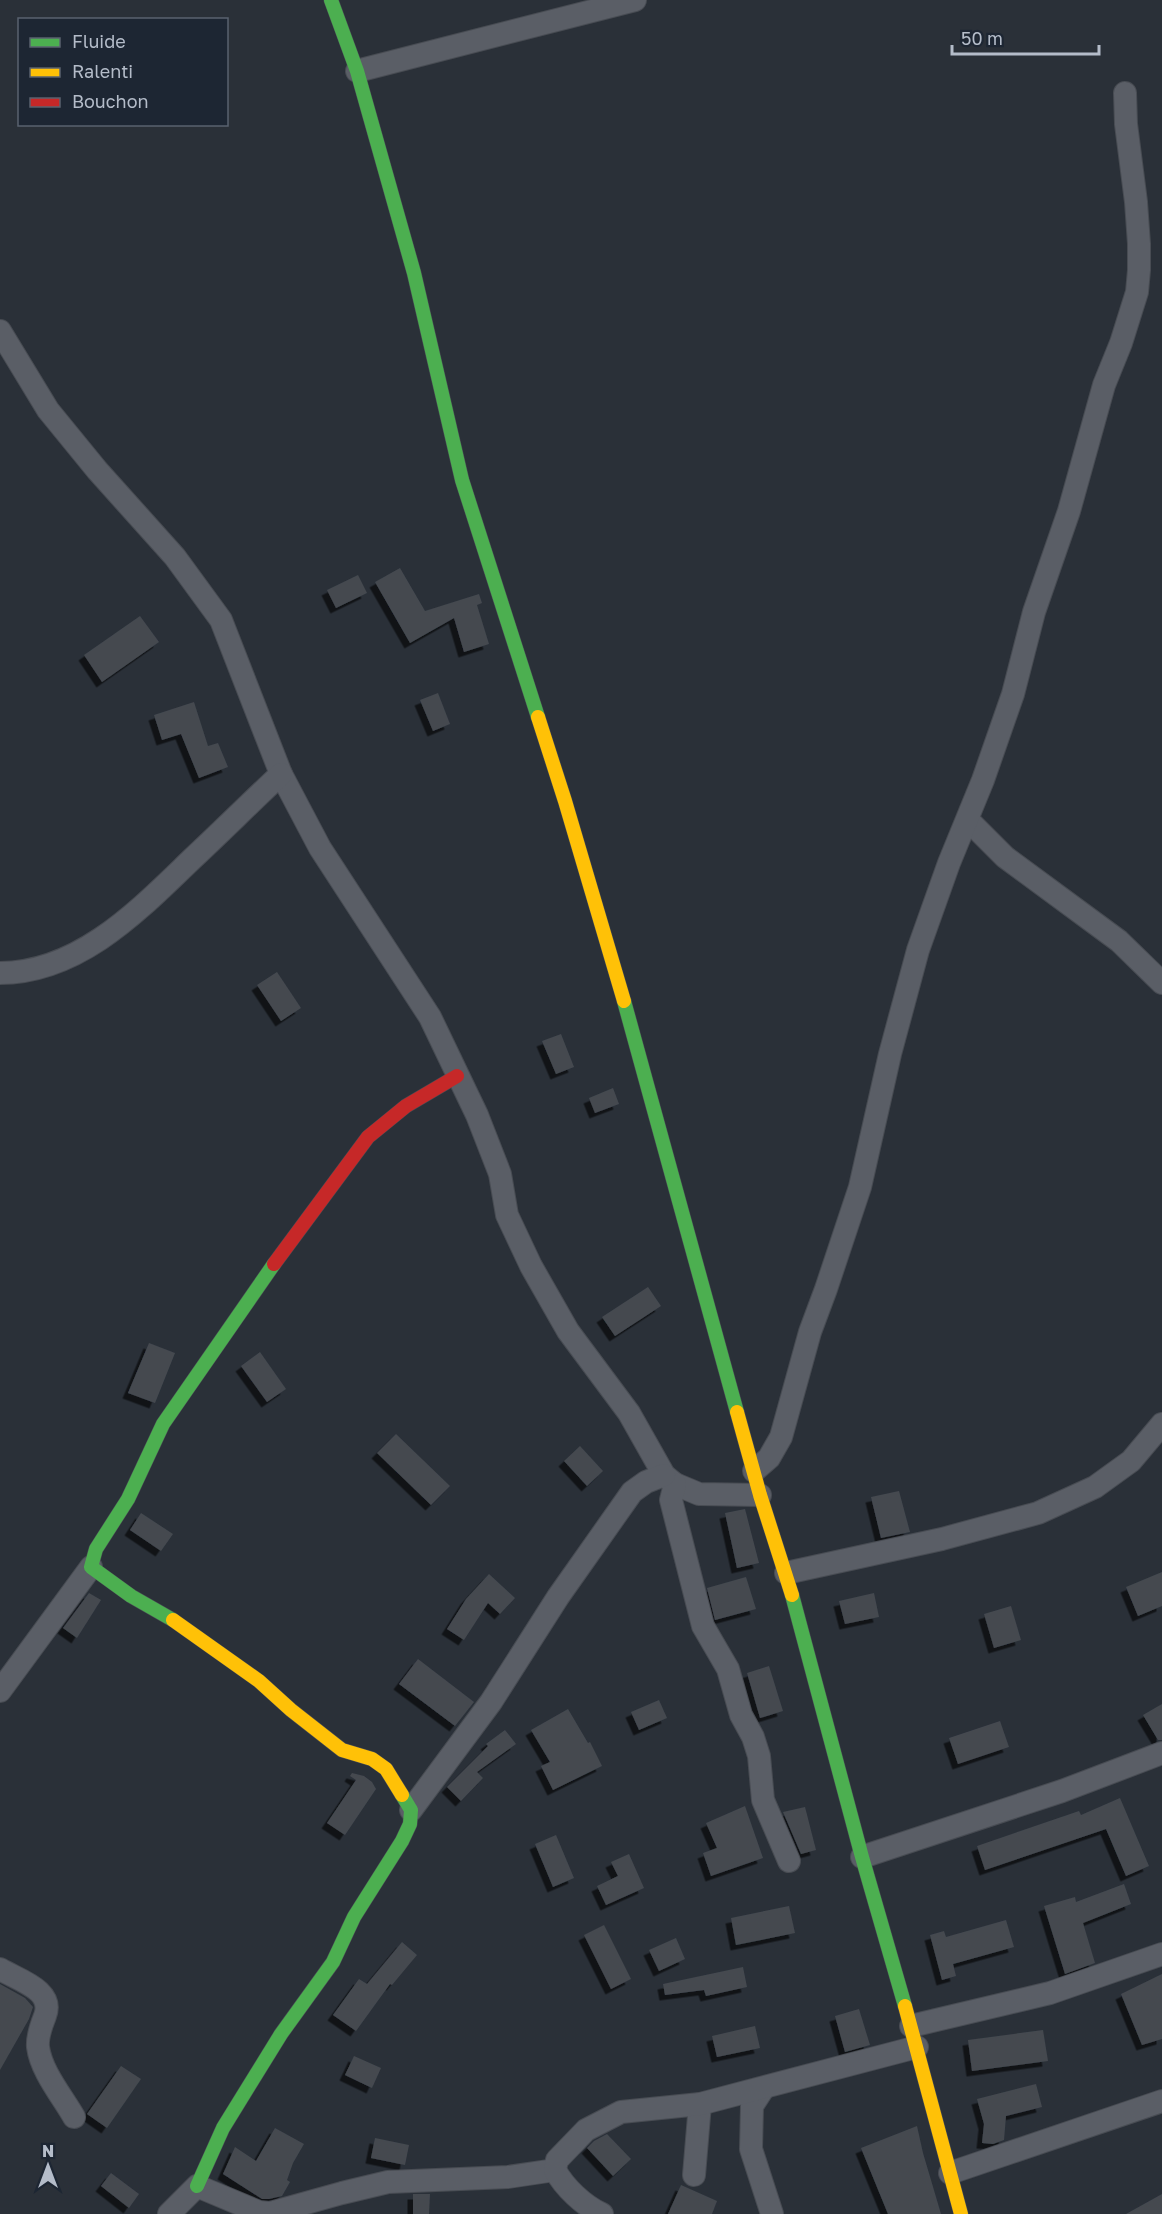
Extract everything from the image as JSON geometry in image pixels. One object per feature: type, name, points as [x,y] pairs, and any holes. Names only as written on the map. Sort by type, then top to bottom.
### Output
[{"type":"street","points":[[331,0],[357,71],[414,273],[462,480],[565,801],[646,1081],[760,1495],[786,1573],[961,2214]]},
{"type":"street","points":[[357,71],[635,0]]},
{"type":"street","points":[[754,1471],[769,1458],[781,1437],[810,1332],[860,1187],[890,1054],[918,950],[1013,694],[1034,612],[1069,511],[1104,385],[1121,343],[1137,292],[1138,233],[1126,124],[1125,93]]},
{"type":"street","points":[[0,331],[48,410],[97,470],[175,557],[221,620],[281,774],[320,848],[430,1017],[477,1115],[500,1174],[507,1215],[531,1266],[568,1331],[629,1413],[670,1480],[671,1500],[703,1626],[728,1669],[741,1714],[753,1737],[759,1755],[763,1800],[789,1861]]},
{"type":"street","points":[[0,973],[36,968],[81,952],[130,919],[281,774]]},
{"type":"street","points":[[968,820],[1005,857],[1119,941],[1162,983]]},
{"type":"street","points":[[0,1691],[91,1567],[96,1549],[128,1498],[163,1424],[293,1237],[368,1137],[406,1106],[457,1076]]},
{"type":"street","points":[[786,1573],[942,1539],[1038,1513],[1095,1486],[1113,1474],[1131,1461],[1162,1424]]},
{"type":"street","points":[[169,2214],[197,2186],[223,2128],[281,2034],[333,1962],[354,1917],[402,1841],[410,1824],[411,1810],[491,1702],[558,1598],[632,1492],[646,1482],[670,1480],[699,1494],[760,1495]]},
{"type":"street","points":[[91,1567],[131,1596],[155,1608],[198,1636],[258,1681],[342,1750],[372,1759],[386,1769],[411,1810]]},
{"type":"street","points":[[862,1857],[1062,1791],[1162,1753]]},
{"type":"street","points":[[594,2212],[559,2178],[555,2170],[557,2160],[586,2130],[611,2116],[621,2112],[700,2104],[763,2089],[1162,1954]]},
{"type":"street","points":[[0,1969],[41,1992],[47,2001],[48,2008],[38,2036],[38,2049],[47,2070],[74,2117]]},
{"type":"street","points":[[763,2089],[752,2106],[751,2149],[772,2214]]},
{"type":"street","points":[[950,2173],[1162,2102]]},
{"type":"street","points":[[694,2175],[700,2104]]},
{"type":"street","points":[[197,2186],[259,2212],[270,2214],[388,2182],[508,2177],[555,2170]]},
{"type":"building","points":[[400,568],[425,611],[479,594],[482,603],[477,605],[489,644],[464,652],[454,618],[410,643],[375,582]]},
{"type":"building","points":[[358,575],[367,593],[336,608],[327,590]]},
{"type":"building","points":[[140,616],[159,642],[102,682],[84,655]]},
{"type":"building","points":[[438,693],[450,724],[433,731],[420,700]]},
{"type":"building","points":[[194,702],[208,746],[218,743],[228,767],[199,778],[181,734],[162,740],[154,715]]},
{"type":"building","points":[[277,972],[301,1008],[281,1021],[257,985]]},
{"type":"building","points":[[561,1034],[574,1067],[556,1074],[542,1041]]},
{"type":"building","points":[[613,1088],[619,1104],[595,1113],[589,1098]]},
{"type":"building","points":[[648,1287],[661,1306],[615,1336],[602,1317]]},
{"type":"building","points":[[149,1343],[175,1353],[155,1403],[128,1393]]},
{"type":"building","points":[[260,1352],[286,1389],[267,1402],[241,1366]]},
{"type":"building","points":[[396,1434],[450,1486],[431,1505],[377,1453]]},
{"type":"building","points":[[580,1446],[603,1471],[587,1486],[564,1461]]},
{"type":"building","points":[[899,1491],[910,1532],[881,1538],[871,1497]]},
{"type":"building","points":[[745,1509],[759,1563],[737,1568],[725,1513]]},
{"type":"building","points":[[141,1513],[173,1534],[161,1551],[130,1530]]},
{"type":"building","points":[[1162,1572],[1162,1606],[1138,1616],[1126,1587]]},
{"type":"building","points":[[489,1574],[515,1598],[500,1614],[488,1603],[464,1640],[447,1629],[466,1599]]},
{"type":"building","points":[[746,1577],[756,1609],[715,1620],[707,1588]]},
{"type":"building","points":[[89,1593],[101,1600],[77,1638],[63,1628]]},
{"type":"building","points":[[874,1593],[879,1617],[845,1624],[839,1601]]},
{"type":"building","points":[[1011,1606],[1021,1640],[994,1648],[984,1614]]},
{"type":"building","points":[[418,1659],[474,1702],[455,1726],[399,1684]]},
{"type":"building","points":[[769,1666],[783,1711],[760,1718],[747,1673]]},
{"type":"building","points":[[659,1700],[667,1718],[639,1730],[631,1712]]},
{"type":"building","points":[[1162,1704],[1162,1740],[1158,1740],[1143,1715]]},
{"type":"building","points":[[568,1709],[588,1743],[590,1742],[602,1766],[553,1790],[541,1766],[550,1762],[531,1730]]},
{"type":"building","points":[[1000,1721],[1009,1747],[958,1764],[949,1738]]},
{"type":"building","points":[[505,1730],[516,1744],[477,1772],[483,1778],[461,1801],[447,1787],[488,1746],[486,1744]]},
{"type":"building","points":[[352,1773],[364,1776],[372,1782],[376,1789],[345,1835],[327,1823],[356,1780],[350,1776]]},
{"type":"building","points":[[1120,1798],[1149,1866],[1126,1876],[1106,1829],[985,1870],[977,1846],[1079,1811],[1081,1815]]},
{"type":"building","points":[[745,1806],[763,1858],[711,1876],[703,1853],[717,1848],[706,1823]]},
{"type":"building","points":[[805,1807],[816,1850],[801,1854],[783,1812]]},
{"type":"building","points":[[556,1835],[574,1878],[553,1887],[535,1844]]},
{"type":"building","points":[[629,1854],[644,1888],[606,1905],[597,1886],[618,1876],[611,1862]]},
{"type":"building","points":[[1124,1884],[1131,1904],[1083,1923],[1095,1963],[1065,1974],[1044,1906],[1075,1897],[1076,1902]]},
{"type":"building","points":[[789,1906],[795,1933],[736,1945],[731,1918]]},
{"type":"building","points":[[1006,1920],[1014,1947],[953,1964],[956,1976],[942,1980],[930,1935],[944,1931],[946,1937]]},
{"type":"building","points":[[604,1925],[631,1979],[611,1989],[584,1935]]},
{"type":"building","points":[[676,1938],[685,1959],[659,1971],[649,1950]]},
{"type":"building","points":[[402,1942],[417,1955],[392,1985],[390,1984],[356,2031],[333,2015],[359,1979],[367,1984]]},
{"type":"building","points":[[743,1967],[747,1987],[706,1996],[704,1990],[665,1995],[663,1984]]},
{"type":"building","points":[[1162,1974],[1162,2039],[1142,2045],[1121,1994]]},
{"type":"building","points":[[0,1984],[25,1998],[33,2007],[29,2019],[0,2070]]},
{"type":"building","points":[[859,2009],[870,2045],[845,2052],[835,2016]]},
{"type":"building","points":[[755,2026],[760,2048],[717,2057],[712,2036]]},
{"type":"building","points":[[1043,2030],[1048,2061],[972,2071],[968,2040]]},
{"type":"building","points":[[354,2056],[381,2068],[372,2088],[345,2075]]},
{"type":"building","points":[[121,2066],[141,2079],[107,2128],[87,2114]]},
{"type":"building","points":[[1036,2084],[1042,2107],[1006,2116],[1004,2140],[993,2144],[982,2143],[984,2124],[977,2099]]},
{"type":"building","points":[[917,2126],[941,2214],[888,2214],[861,2148]]},
{"type":"building","points":[[275,2128],[304,2144],[293,2163],[287,2180],[290,2182],[282,2196],[262,2199],[223,2174],[235,2147],[256,2161]]},
{"type":"building","points":[[607,2134],[631,2159],[613,2176],[587,2148]]},
{"type":"building","points":[[375,2138],[409,2145],[405,2165],[371,2158]]},
{"type":"building","points":[[111,2173],[139,2194],[129,2208],[101,2186]]},
{"type":"building","points":[[681,2185],[717,2201],[712,2214],[668,2214]]},
{"type":"building","points":[[413,2194],[430,2194],[429,2214],[413,2214]]},
{"type":"building","points":[[1162,2194],[1162,2214],[1126,2214]]},
{"type":"traffic: fast","points":[[331,0],[357,71],[414,273],[462,480],[538,717]]},
{"type":"traffic: fast","points":[[624,1001],[737,1412]]},
{"type":"traffic: fast","points":[[173,1620],[131,1596],[91,1567],[96,1549],[128,1499],[163,1424],[274,1264]]},
{"type":"traffic: fast","points":[[792,1595],[862,1857],[905,2006]]},
{"type":"traffic: fast","points":[[197,2186],[223,2128],[281,2034],[333,1962],[354,1917],[402,1841],[410,1824],[411,1810],[402,1795]]},
{"type":"traffic: slow","points":[[538,717],[624,1001]]},
{"type":"traffic: slow","points":[[737,1412],[760,1495],[792,1595]]},
{"type":"traffic: slow","points":[[173,1620],[259,1681],[291,1710],[342,1750],[372,1759],[386,1769],[402,1795]]},
{"type":"traffic: slow","points":[[905,2006],[961,2214]]},
{"type":"traffic: jam","points":[[274,1264],[368,1137],[406,1106],[457,1076]]}]
